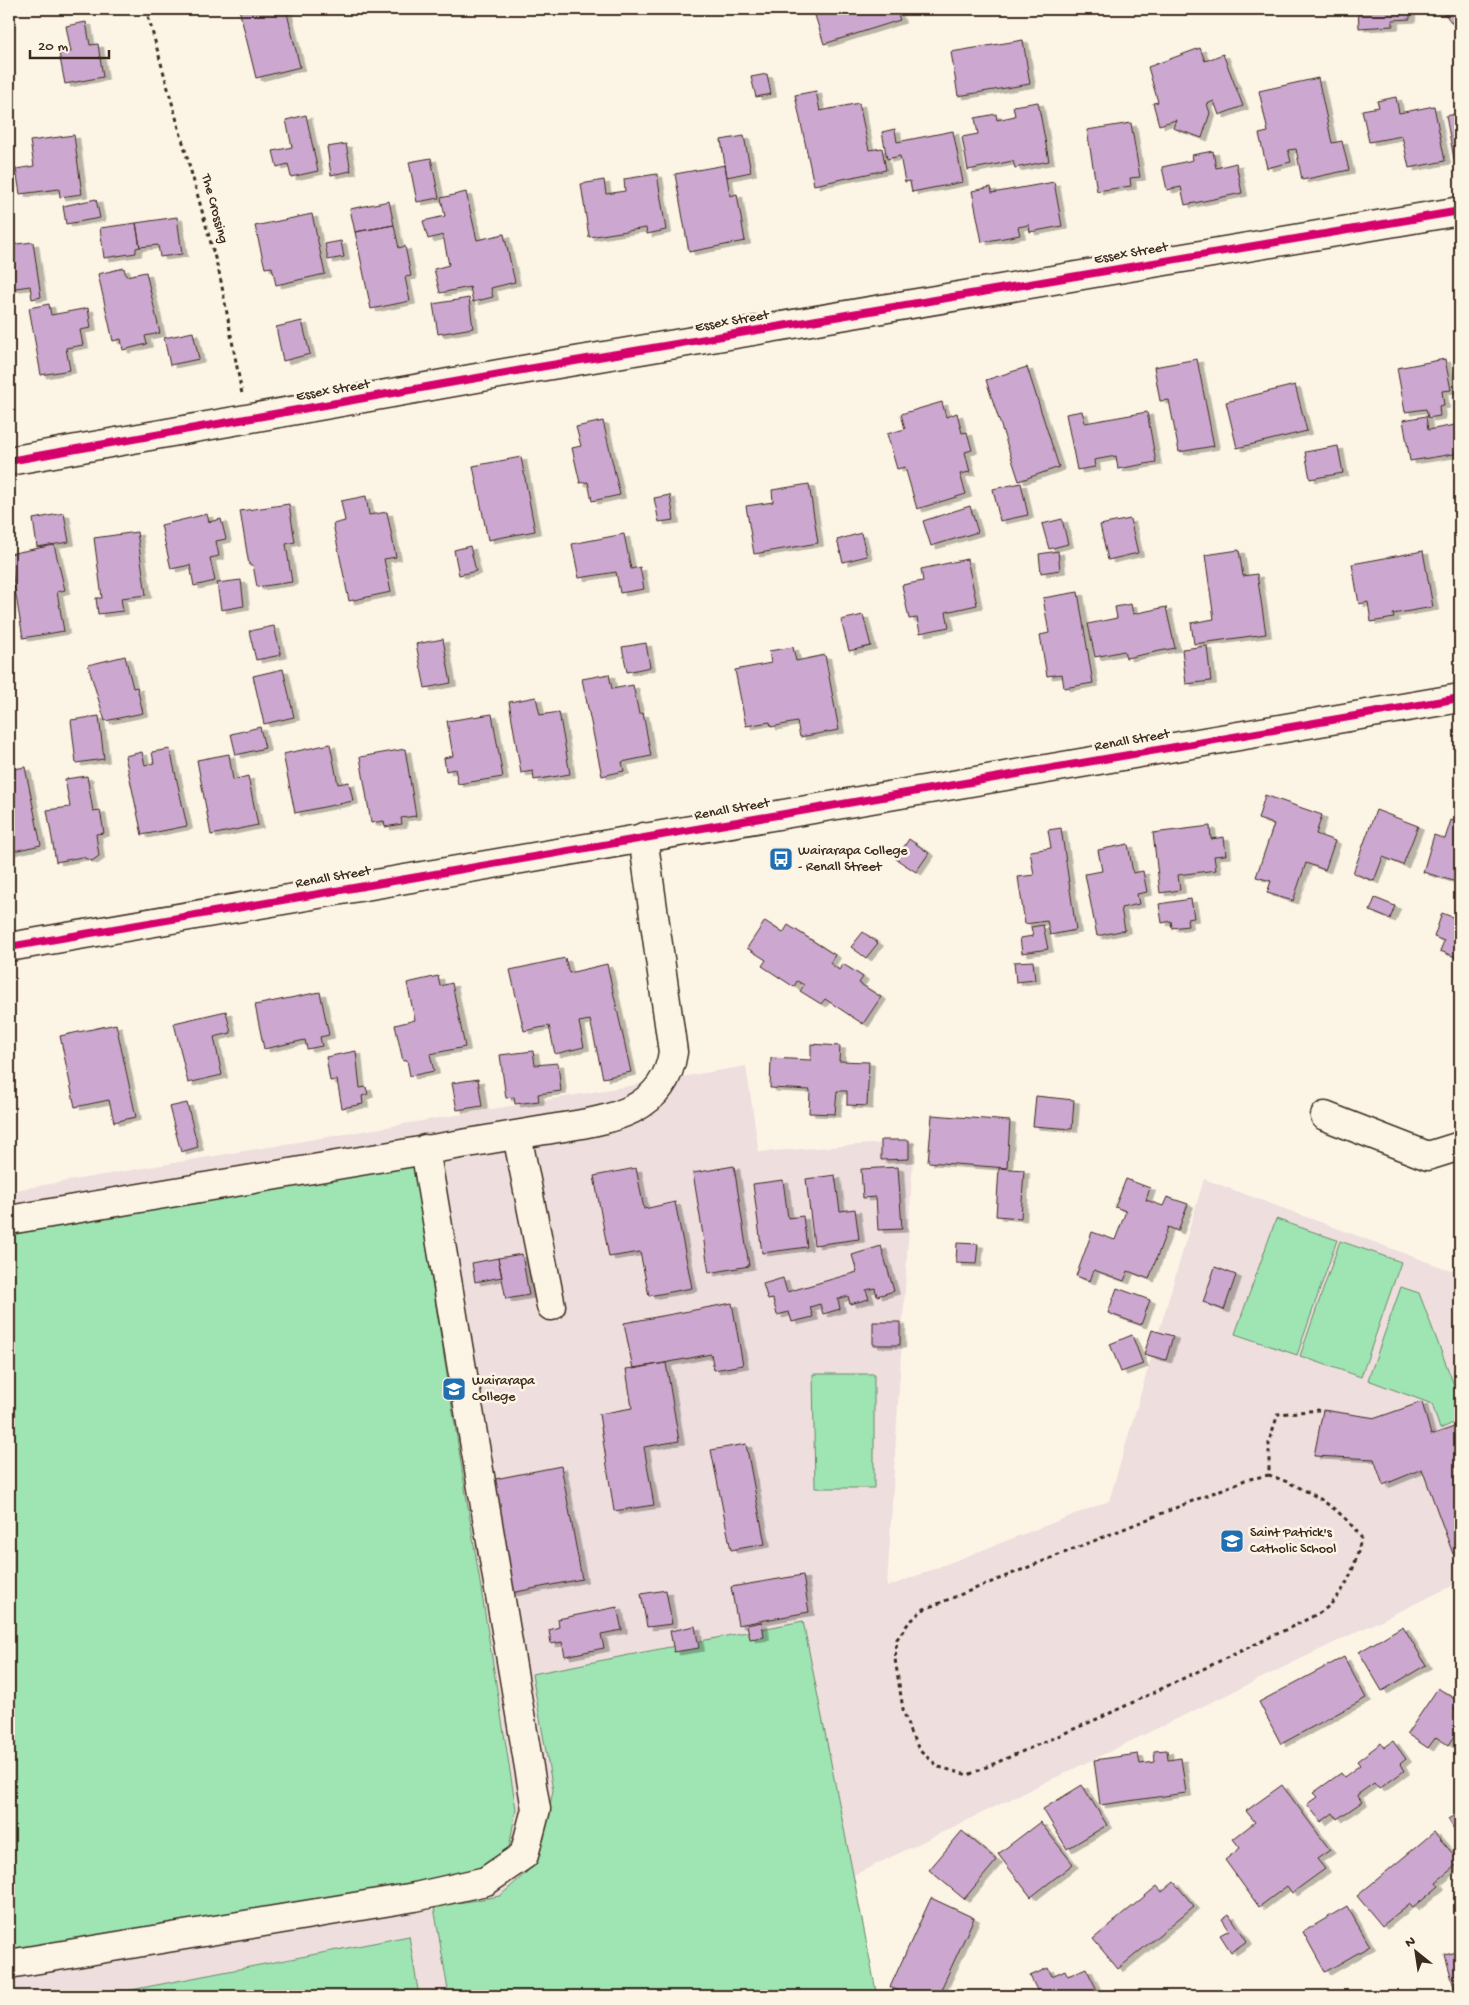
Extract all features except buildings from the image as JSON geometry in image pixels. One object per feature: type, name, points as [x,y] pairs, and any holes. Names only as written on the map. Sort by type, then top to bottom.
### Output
[{"type":"street","name":"Essex Street","points":[[9,461],[1460,211]]},
{"type":"street","name":"Renall Street","points":[[9,947],[1460,698]]},
{"type":"street","points":[[9,1220],[594,1121],[625,1113],[644,1103],[656,1092],[667,1077],[672,1061],[673,1042],[643,838]]},
{"type":"street","points":[[1325,1116],[1428,1156],[1460,1146]]},
{"type":"street","points":[[517,1135],[550,1306]]},
{"type":"street","points":[[9,1964],[415,1897],[486,1881],[524,1855],[536,1809],[425,1149]]},
{"type":"path","points":[[1269,1475],[1269,1442],[1278,1414],[1319,1410]]},
{"type":"path","points":[[1269,1475],[1298,1486],[1340,1511],[1361,1537],[1358,1557],[1350,1575],[1339,1593],[1326,1608],[1294,1626],[1104,1716],[968,1775],[939,1767],[920,1751],[907,1724],[895,1659],[897,1639],[907,1625],[922,1610],[1246,1480],[1269,1475]]},
{"type":"shaded area","name":"Wairarapa College","points":[[746,1066],[759,1152],[914,1141],[887,1587],[1109,1501],[1204,1179],[1460,1274],[1460,1582],[854,1875],[877,1996],[9,1996],[9,1191]]},
{"type":"green space","points":[[413,1161],[516,1809],[509,1848],[475,1874],[9,1954],[9,1233]]},
{"type":"green space","points":[[1276,1219],[1337,1240],[1297,1355],[1235,1334]]},
{"type":"green space","points":[[1340,1241],[1401,1262],[1361,1377],[1300,1356]]},
{"type":"green space","points":[[1401,1287],[1419,1293],[1460,1401],[1460,1420],[1440,1429],[1432,1404],[1368,1380]]},
{"type":"green space","points":[[813,1374],[874,1374],[874,1488],[815,1488]]},
{"type":"green space","points":[[803,1621],[877,1996],[449,1996],[434,1907],[500,1896],[527,1872],[544,1838],[553,1790],[532,1674]]},
{"type":"green space","points":[[409,1936],[419,1996],[100,1996]]},
{"type":"cycle path","points":[[9,461],[522,370],[1460,211]]},
{"type":"cycle path","points":[[9,947],[1460,698]]},
{"type":"place","name":"Wairarapa College - Renall Street","points":[[781,859]]},
{"type":"place","name":"Wairarapa College","points":[[454,1389]]},
{"type":"place","name":"Saint Patrick's Catholic School","points":[[1232,1541]]}]
